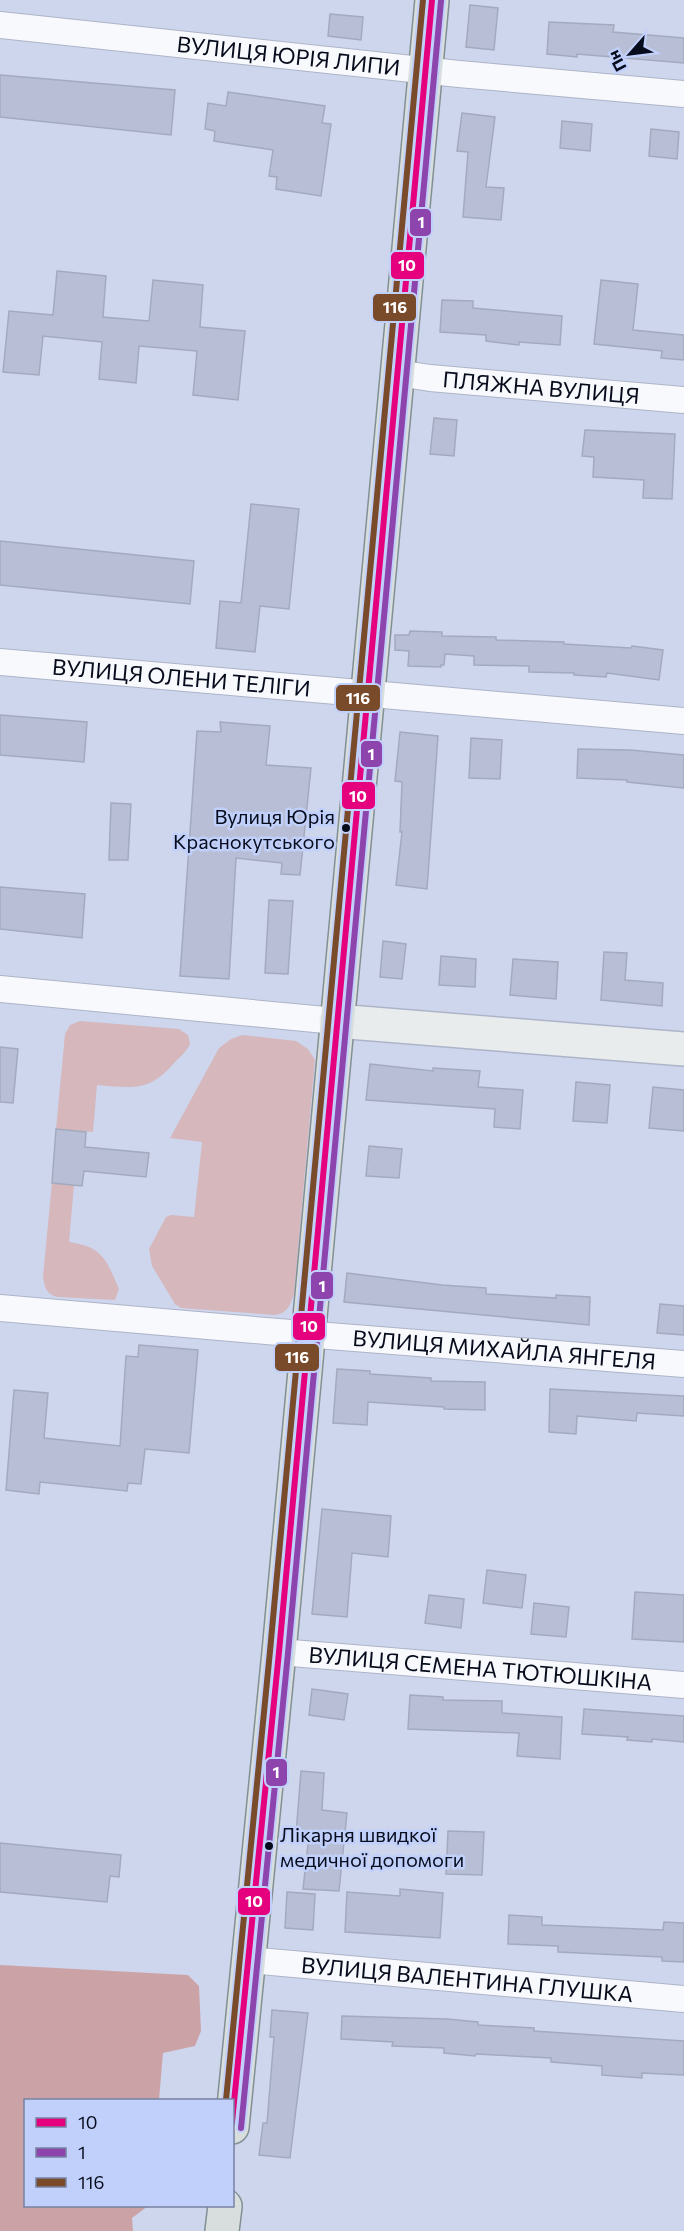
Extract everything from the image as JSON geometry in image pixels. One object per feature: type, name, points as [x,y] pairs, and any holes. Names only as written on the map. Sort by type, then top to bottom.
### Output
[{"type":"main road","points":[[234,2107],[279,1652],[432,0]]},
{"type":"main road","points":[[222,2231],[225,2207]]},
{"type":"street","name":"ВУЛИЦЯ ЮРІЯ ЛИПИ","points":[[0,25],[426,70],[684,94]]},
{"type":"street","name":"ПЛЯЖНА ВУЛИЦЯ","points":[[398,374],[684,400]]},
{"type":"street","name":"ВУЛИЦЯ ОЛЕНИ ТЕЛІГИ","points":[[0,662],[684,721]]},
{"type":"street","points":[[0,989],[336,1021],[684,1050]]},
{"type":"street","name":"ВУЛИЦЯ МИХАЙЛА ЯНГЕЛЯ","points":[[0,1308],[684,1364]]},
{"type":"street","name":"ВУЛИЦЯ СЕМЕНА ТЮТЮШКІНА","points":[[279,1652],[684,1685]]},
{"type":"street","name":"ВУЛИЦЯ ВАЛЕНТИНА ГЛУШКА","points":[[249,1960],[684,1999]]},
{"type":"shaded area","points":[[80,1021],[179,1029],[188,1035],[190,1044],[166,1072],[149,1083],[131,1087],[97,1085],[93,1132],[56,1129],[65,1034],[70,1025]]},
{"type":"shaded area","points":[[242,1035],[296,1041],[308,1049],[315,1060],[294,1294],[286,1310],[275,1315],[181,1308],[175,1304],[152,1266],[149,1249],[166,1217],[171,1215],[194,1217],[202,1142],[170,1138],[219,1048],[231,1039]]},
{"type":"shaded area","points":[[52,1183],[74,1185],[69,1242],[89,1247],[102,1256],[119,1289],[115,1300],[58,1297],[47,1290],[43,1276]]},
{"type":"shaded area","points":[[0,1965],[188,1975],[199,1986],[201,2031],[195,2046],[163,2053],[159,2099],[24,2099],[24,2207],[147,2207],[132,2218],[133,2231],[0,2231]]},
{"type":"building","points":[[470,5],[498,8],[494,50],[466,47]]},
{"type":"building","points":[[330,14],[363,17],[361,40],[328,36]]},
{"type":"building","points":[[549,22],[614,25],[613,32],[684,38],[684,63],[577,54],[577,57],[547,54]]},
{"type":"building","points":[[0,75],[175,90],[171,135],[0,117]]},
{"type":"building","points":[[228,92],[325,106],[322,123],[331,124],[321,196],[276,189],[277,177],[269,176],[273,150],[214,141],[215,131],[205,129],[208,103],[226,106]]},
{"type":"building","points":[[462,113],[495,117],[486,187],[504,188],[501,220],[463,217],[468,152],[457,151]]},
{"type":"building","points":[[562,121],[592,124],[590,151],[560,148]]},
{"type":"building","points":[[651,129],[679,132],[677,159],[649,156]]},
{"type":"building","points":[[57,271],[106,276],[103,317],[149,321],[153,280],[203,285],[200,327],[245,331],[238,400],[193,395],[197,351],[139,346],[136,383],[99,379],[102,342],[43,336],[39,375],[3,372],[9,311],[53,315]]},
{"type":"building","points":[[601,280],[638,284],[633,330],[684,335],[684,360],[661,358],[662,351],[594,344]]},
{"type":"building","points":[[442,300],[473,301],[473,308],[562,316],[560,345],[519,342],[519,345],[486,341],[486,335],[440,332]]},
{"type":"building","points":[[434,418],[457,420],[454,456],[430,454]]},
{"type":"building","points":[[585,430],[675,434],[672,499],[643,498],[644,480],[593,477],[594,457],[582,456]]},
{"type":"building","points":[[251,504],[299,509],[289,609],[260,606],[255,652],[216,648],[220,601],[241,603]]},
{"type":"building","points":[[0,541],[194,561],[190,604],[0,585]]},
{"type":"building","points":[[410,631],[442,632],[442,636],[496,637],[496,640],[564,642],[564,644],[631,648],[632,646],[663,650],[659,680],[607,673],[606,677],[574,675],[574,673],[529,672],[529,666],[474,665],[474,656],[445,654],[444,665],[441,667],[408,666],[409,651],[395,650],[395,635],[409,635]]},
{"type":"building","points":[[0,715],[87,722],[84,762],[0,755]]},
{"type":"building","points":[[220,722],[270,726],[266,765],[311,768],[300,875],[281,874],[282,863],[236,858],[229,979],[180,976],[197,731],[221,732]]},
{"type":"building","points":[[400,732],[438,736],[427,889],[396,885],[402,832],[400,832],[402,782],[395,781]]},
{"type":"building","points":[[471,738],[502,740],[500,779],[469,778]]},
{"type":"building","points":[[578,749],[630,750],[684,755],[684,788],[627,782],[627,780],[577,778]]},
{"type":"building","points":[[111,803],[131,804],[128,860],[109,860]]},
{"type":"building","points":[[0,887],[85,894],[82,938],[0,929]]},
{"type":"building","points":[[269,900],[293,901],[288,974],[265,973]]},
{"type":"building","points":[[383,941],[406,944],[402,979],[380,977]]},
{"type":"building","points":[[604,952],[627,953],[625,980],[663,983],[662,1006],[601,1000]]},
{"type":"building","points":[[441,956],[476,959],[475,987],[439,985]]},
{"type":"building","points":[[513,959],[558,962],[556,999],[510,995]]},
{"type":"building","points":[[0,1047],[18,1049],[13,1103],[0,1102]]},
{"type":"building","points":[[370,1064],[433,1071],[433,1068],[480,1071],[478,1087],[523,1090],[520,1129],[494,1127],[495,1109],[366,1100]]},
{"type":"building","points":[[576,1082],[610,1085],[607,1123],[573,1121]]},
{"type":"building","points":[[653,1087],[684,1090],[684,1131],[649,1128]]},
{"type":"building","points":[[56,1129],[86,1132],[85,1147],[149,1153],[146,1177],[84,1171],[82,1186],[52,1183]]},
{"type":"building","points":[[369,1146],[402,1149],[399,1178],[366,1176]]},
{"type":"building","points":[[347,1273],[486,1288],[486,1294],[556,1298],[556,1295],[590,1297],[589,1325],[344,1302]]},
{"type":"building","points":[[660,1304],[684,1306],[684,1335],[657,1333]]},
{"type":"building","points":[[139,1345],[198,1350],[189,1453],[145,1449],[141,1484],[128,1483],[127,1491],[40,1482],[39,1494],[6,1490],[14,1390],[48,1393],[44,1438],[120,1446],[126,1356],[138,1357]]},
{"type":"building","points":[[337,1369],[370,1371],[370,1374],[431,1378],[431,1381],[485,1382],[485,1410],[368,1402],[367,1425],[333,1423]]},
{"type":"building","points":[[550,1389],[684,1396],[684,1416],[637,1413],[636,1421],[577,1416],[576,1434],[549,1432]]},
{"type":"building","points":[[322,1509],[391,1516],[388,1557],[352,1553],[347,1617],[312,1614]]},
{"type":"building","points":[[487,1570],[526,1575],[522,1608],[483,1603]]},
{"type":"building","points":[[635,1592],[684,1595],[684,1642],[632,1639]]},
{"type":"building","points":[[429,1595],[464,1599],[461,1628],[425,1623]]},
{"type":"building","points":[[534,1603],[569,1607],[566,1637],[531,1634]]},
{"type":"building","points":[[312,1689],[348,1694],[344,1720],[309,1715]]},
{"type":"building","points":[[410,1695],[443,1697],[443,1700],[502,1701],[502,1713],[562,1717],[560,1759],[517,1756],[519,1733],[408,1729]]},
{"type":"building","points":[[584,1709],[684,1716],[684,1742],[652,1739],[652,1742],[627,1740],[628,1737],[582,1734]]},
{"type":"building","points":[[301,1771],[324,1773],[322,1810],[347,1813],[339,1891],[303,1889],[309,1835],[296,1834]]},
{"type":"building","points":[[448,1831],[484,1832],[482,1875],[446,1874]]},
{"type":"building","points":[[0,1843],[121,1855],[119,1877],[110,1876],[107,1902],[0,1892]]},
{"type":"building","points":[[400,1889],[443,1893],[440,1938],[345,1932],[347,1892],[400,1896]]},
{"type":"building","points":[[287,1892],[315,1894],[313,1930],[285,1928]]},
{"type":"building","points":[[509,1915],[542,1917],[542,1925],[663,1930],[664,1922],[684,1923],[684,1962],[662,1961],[662,1957],[558,1952],[558,1946],[508,1944]]},
{"type":"building","points":[[272,2010],[308,2013],[290,2158],[259,2155],[263,2123],[267,2123],[274,2037],[270,2037]]},
{"type":"building","points":[[342,2016],[447,2019],[478,2022],[478,2025],[534,2028],[534,2031],[684,2041],[684,2075],[642,2073],[642,2078],[602,2075],[602,2066],[551,2062],[551,2058],[476,2054],[475,2056],[444,2053],[444,2048],[392,2046],[393,2042],[341,2039]]},
{"type":"transit line","name":"116","points":[[226,2099],[270,1651],[423,0]]},
{"type":"transit line","name":"10","points":[[234,2102],[279,1652],[432,0]]},
{"type":"transit line","name":"1","points":[[241,2128],[288,1653],[441,1]]},
{"type":"place","name":"Вулиця Юрія Краснокутського","points":[[346,828]]},
{"type":"place","name":"Лікарня швидкої медичної допомоги","points":[[269,1846]]}]
